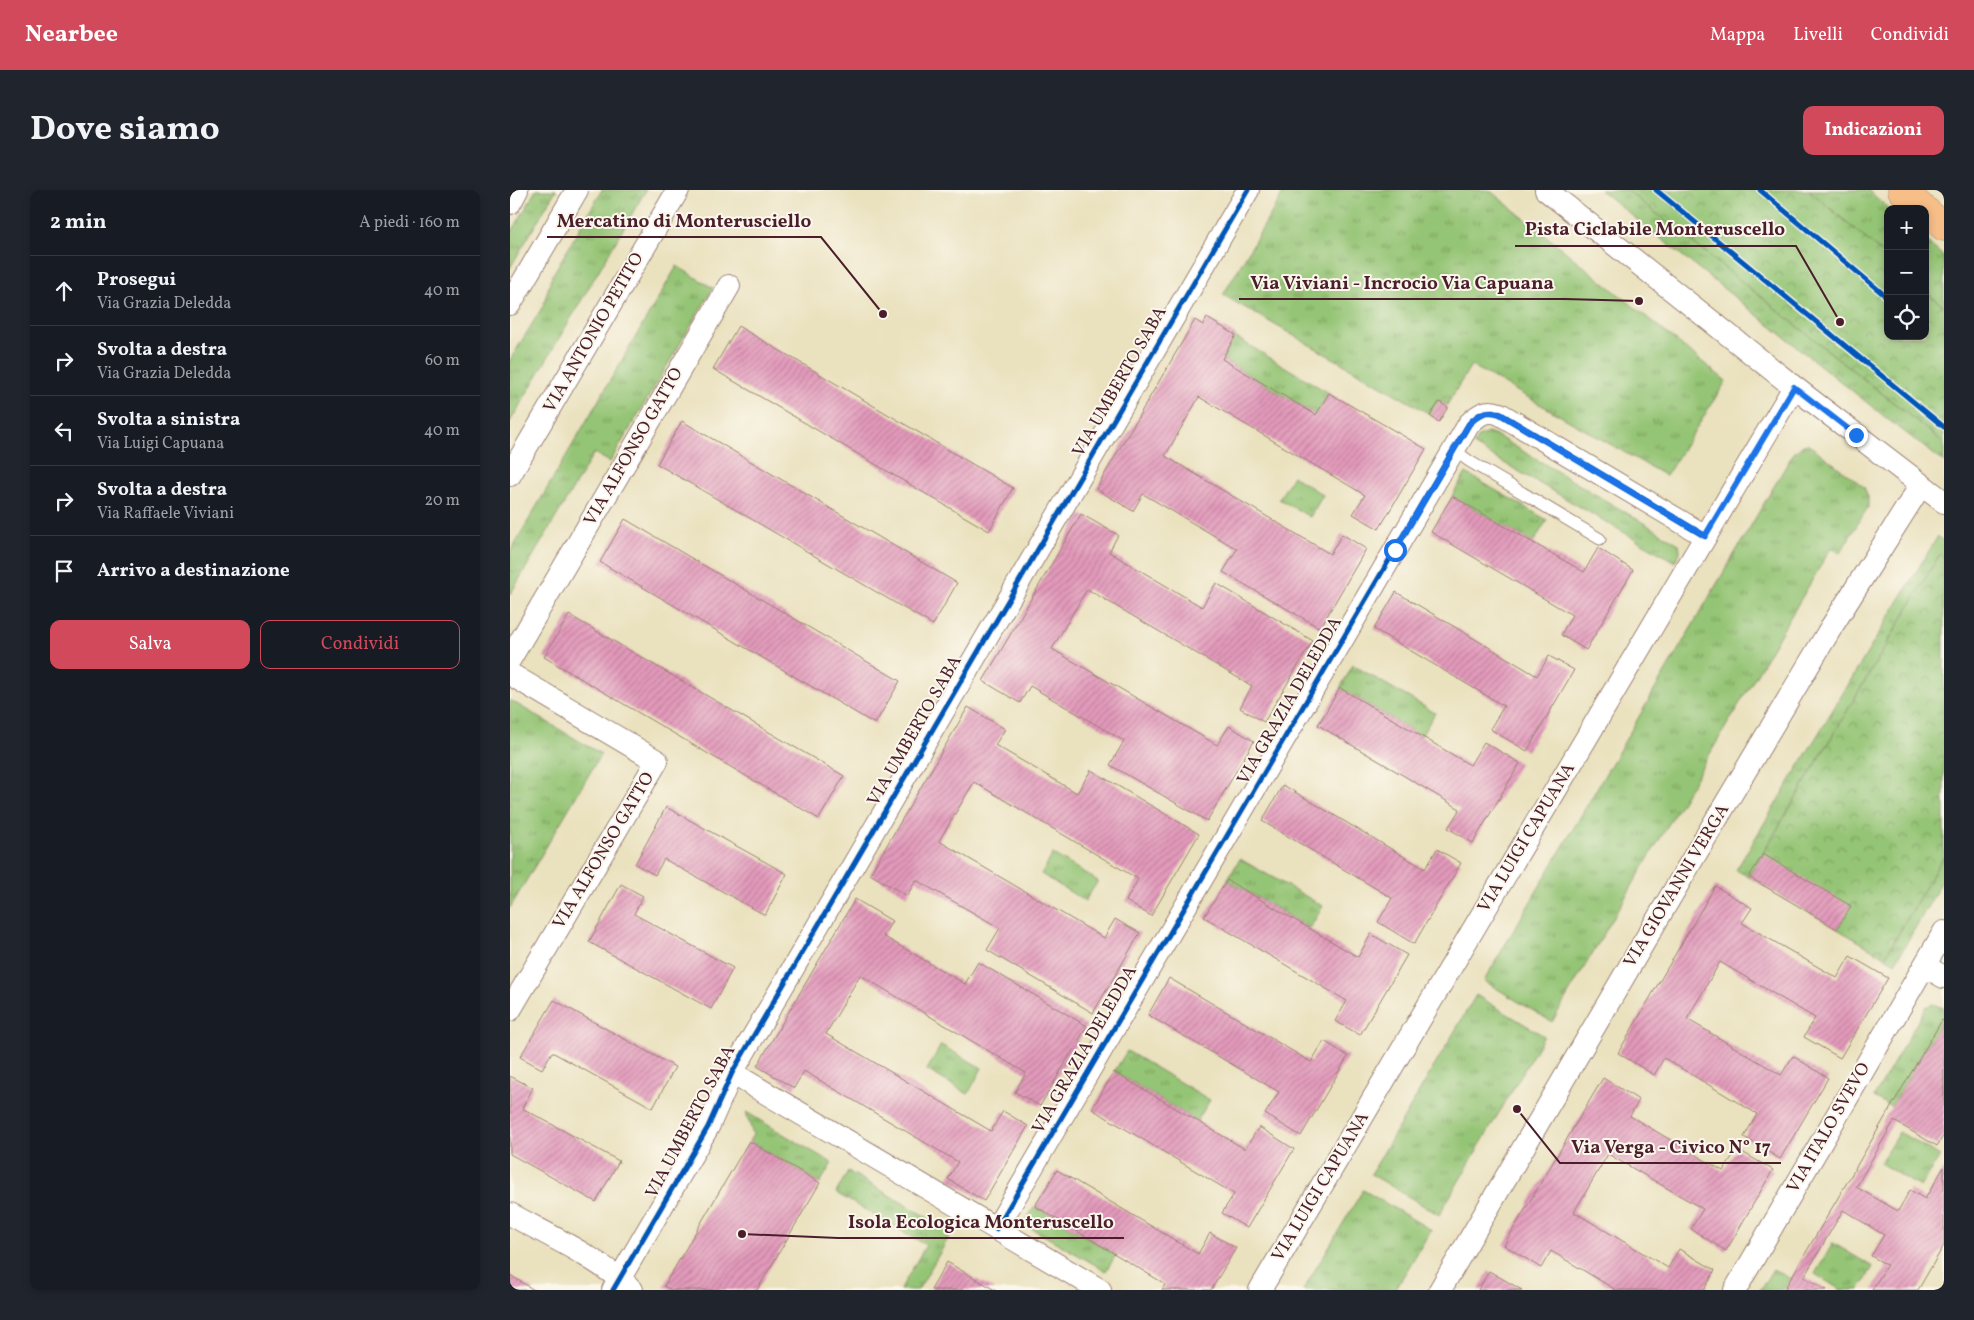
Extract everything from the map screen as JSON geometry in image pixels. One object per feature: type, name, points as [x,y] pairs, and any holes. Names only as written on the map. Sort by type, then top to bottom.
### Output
[{"type":"highway","points":[[1902,190],[1918,205]]},
{"type":"highway","points":[[1929,214],[1944,227]]},
{"type":"street","points":[[510,203],[518,190]]},
{"type":"street","points":[[510,304],[577,190]]},
{"type":"street","name":"VIA ANTONIO PETITO","points":[[510,475],[678,190]]},
{"type":"street","name":"VIA UMBERTO SABA","points":[[622,1286],[708,1127],[732,1073],[1248,190]]},
{"type":"street","points":[[1546,190],[1794,387],[1944,502]]},
{"type":"street","name":"VIA ALFONSO GATTO","points":[[510,659],[728,286]]},
{"type":"street","name":"VIA LUIGI CAPUANA","points":[[1260,1290],[1794,387]]},
{"type":"street","name":"VIA GRAZIA DELEDDA","points":[[996,1229],[1469,424],[1483,412],[1500,414],[1705,536]]},
{"type":"street","name":"VIA GIOVANNI VERGA","points":[[1440,1290],[1705,838],[1832,626],[1921,485]]},
{"type":"street","name":"VIA ALFONSO GATTO","points":[[510,674],[657,761],[510,1010]]},
{"type":"street","name":"VIA ITALO SVEVO","points":[[1735,1290],[1944,932]]},
{"type":"street","points":[[1924,966],[1944,977]]},
{"type":"street","points":[[732,1073],[1100,1290]]},
{"type":"street","points":[[510,1214],[622,1286]]},
{"type":"lane","points":[[1454,450],[1469,461],[1600,539]]},
{"type":"green space","points":[[536,190],[556,190],[510,268],[510,235]]},
{"type":"green space","points":[[602,190],[646,190],[510,422],[510,360],[543,306],[552,276]]},
{"type":"green space","points":[[1285,190],[1489,190],[1726,381],[1666,476],[1471,365],[1447,405],[1439,400],[1430,414],[1223,295]]},
{"type":"green space","points":[[1600,190],[1627,190],[1944,443],[1944,462],[1890,421]]},
{"type":"green space","points":[[1627,190],[1809,190],[1884,255],[1884,340],[1929,340],[1929,294],[1944,307],[1944,443]]},
{"type":"green space","points":[[1809,190],[1868,190],[1885,205],[1884,255]]},
{"type":"green space","points":[[1929,244],[1944,257],[1944,307],[1929,294]]},
{"type":"green space","points":[[677,266],[713,288],[610,462],[594,453],[510,595],[510,552]]},
{"type":"green space","points":[[1235,337],[1329,393],[1316,415],[1222,359]]},
{"type":"green space","points":[[1488,433],[1499,437],[1679,544],[1680,552],[1675,562],[1473,445],[1478,437]]},
{"type":"green space","points":[[1808,444],[1864,487],[1868,497],[1868,507],[1840,553],[1831,548],[1552,1022],[1484,981],[1793,454],[1803,445]]},
{"type":"green space","points":[[1466,473],[1547,520],[1533,543],[1452,496]]},
{"type":"green space","points":[[1293,476],[1323,495],[1310,517],[1279,499]]},
{"type":"green space","points":[[1938,536],[1944,542],[1944,558],[1940,554],[1749,877],[1736,870]]},
{"type":"green space","points":[[1940,554],[1944,558],[1944,855],[1885,957],[1749,877]]},
{"type":"green space","points":[[1353,665],[1435,713],[1421,736],[1340,688]]},
{"type":"green space","points":[[510,700],[601,754],[510,908]]},
{"type":"green space","points":[[1053,854],[1098,881],[1085,901],[1041,874]]},
{"type":"green space","points":[[1944,855],[1944,878],[1895,963],[1885,957]]},
{"type":"green space","points":[[1240,859],[1323,906],[1310,928],[1227,880]]},
{"type":"green space","points":[[1476,995],[1544,1036],[1439,1215],[1371,1174]]},
{"type":"green space","points":[[1932,1004],[1944,1008],[1944,1017],[1891,1107],[1874,1097],[1926,1007]]},
{"type":"green space","points":[[941,1045],[982,1068],[968,1094],[927,1070]]},
{"type":"green space","points":[[1127,1051],[1210,1100],[1197,1121],[1114,1072]]},
{"type":"green space","points":[[746,1112],[832,1163],[820,1183],[749,1141],[753,1135]]},
{"type":"green space","points":[[1899,1132],[1940,1156],[1920,1187],[1880,1163]]},
{"type":"green space","points":[[848,1171],[952,1232],[918,1290],[900,1290],[926,1245],[836,1193]]},
{"type":"green space","points":[[1363,1190],[1431,1230],[1395,1290],[1303,1290]]},
{"type":"green space","points":[[1035,1206],[1116,1255],[1106,1271],[1024,1224]]},
{"type":"green space","points":[[1833,1243],[1873,1267],[1859,1290],[1841,1290],[1815,1274]]},
{"type":"green space","points":[[1773,1269],[1791,1279],[1784,1290],[1760,1290]]},
{"type":"building","points":[[1207,318],[1236,335],[1222,359],[1316,415],[1329,393],[1426,449],[1379,529],[1353,514],[1365,495],[1199,397],[1165,456],[1330,554],[1342,534],[1366,549],[1320,628],[1223,572],[1237,549],[1143,494],[1133,511],[1096,489],[1195,320],[1203,325]]},
{"type":"building","points":[[738,326],[1013,488],[989,531],[713,369]]},
{"type":"building","points":[[1439,402],[1448,407],[1439,422],[1430,416]]},
{"type":"building","points":[[682,421],[957,583],[933,625],[657,464]]},
{"type":"building","points":[[1452,496],[1584,572],[1598,548],[1633,570],[1586,650],[1561,635],[1572,615],[1431,532]]},
{"type":"building","points":[[1081,514],[1118,535],[1109,552],[1202,607],[1216,583],[1313,641],[1264,722],[1240,708],[1252,686],[1087,589],[1052,649],[1217,745],[1229,726],[1254,741],[1207,821],[1110,765],[1124,741],[1030,686],[1020,703],[983,681]]},
{"type":"building","points":[[625,519],[900,681],[875,724],[600,562]]},
{"type":"building","points":[[1396,592],[1537,676],[1549,656],[1574,670],[1527,751],[1490,729],[1504,706],[1374,629]]},
{"type":"building","points":[[569,615],[844,776],[819,819],[544,657]]},
{"type":"building","points":[[1340,688],[1470,765],[1484,742],[1520,763],[1473,843],[1448,828],[1460,809],[1318,725]]},
{"type":"building","points":[[968,707],[1005,729],[995,745],[1077,793],[1091,770],[1199,834],[1151,916],[1126,901],[1138,879],[974,782],[939,841],[1104,938],[1115,919],[1140,933],[1093,1013],[987,950],[1000,928],[916,880],[907,896],[870,874]]},
{"type":"building","points":[[1283,785],[1425,869],[1437,849],[1461,863],[1414,944],[1378,922],[1392,898],[1262,821]]},
{"type":"building","points":[[666,807],[787,874],[765,915],[664,859],[655,875],[635,864]]},
{"type":"building","points":[[1763,854],[1851,906],[1837,929],[1749,877]]},
{"type":"building","points":[[1227,880],[1358,957],[1371,934],[1407,955],[1360,1035],[1335,1021],[1347,1001],[1204,917]]},
{"type":"building","points":[[621,884],[643,896],[634,914],[733,968],[711,1009],[589,942]]},
{"type":"building","points":[[1715,886],[1752,908],[1742,923],[1837,978],[1850,956],[1888,978],[1840,1058],[1804,1037],[1815,1018],[1720,962],[1687,1019],[1781,1075],[1793,1056],[1828,1078],[1780,1159],[1744,1137],[1757,1114],[1664,1058],[1654,1075],[1618,1053]]},
{"type":"building","points":[[855,899],[892,921],[883,936],[965,984],[978,962],[1087,1026],[1040,1106],[1015,1092],[1026,1073],[860,975],[826,1034],[991,1131],[1003,1111],[1028,1126],[984,1201],[948,1179],[958,1162],[804,1071],[794,1088],[757,1066]]},
{"type":"building","points":[[1169,978],[1311,1062],[1324,1041],[1348,1056],[1301,1136],[1265,1114],[1279,1092],[1148,1015]]},
{"type":"building","points":[[554,1000],[675,1067],[653,1108],[552,1052],[542,1069],[520,1057]]},
{"type":"building","points":[[1942,1020],[1944,1021],[1944,1135],[1937,1146],[1894,1121],[1856,1187],[1898,1211],[1910,1190],[1925,1199],[1944,1167],[1944,1245],[1918,1290],[1872,1290],[1887,1265],[1871,1256],[1884,1235],[1843,1210],[1804,1277],[1827,1290],[1784,1290]]},
{"type":"building","points":[[1114,1072],[1245,1149],[1259,1127],[1294,1149],[1247,1228],[1222,1213],[1234,1194],[1092,1109]]},
{"type":"building","points":[[510,1076],[533,1088],[522,1108],[619,1161],[596,1202],[510,1154]]},
{"type":"building","points":[[1603,1078],[1639,1100],[1630,1116],[1723,1171],[1737,1149],[1773,1170],[1726,1251],[1691,1229],[1703,1209],[1608,1154],[1574,1212],[1668,1268],[1679,1249],[1715,1270],[1704,1290],[1616,1290],[1551,1251],[1541,1268],[1504,1245]]},
{"type":"building","points":[[749,1141],[820,1183],[757,1290],[671,1290],[664,1286]]},
{"type":"building","points":[[1057,1170],[1198,1254],[1210,1233],[1236,1248],[1211,1290],[1162,1290],[1165,1284],[1035,1206]]},
{"type":"building","points":[[947,1262],[995,1290],[931,1290]]},
{"type":"building","points":[[1489,1271],[1522,1290],[1478,1290]]},
{"type":"building","points":[[510,1275],[534,1290],[510,1290]]},
{"type":"cycle path","points":[[613,1290],[708,1127],[740,1059],[1248,190]]},
{"type":"cycle path","points":[[1656,190],[1944,427]]},
{"type":"cycle path","points":[[1760,190],[1884,295]]},
{"type":"cycle path","points":[[996,1229],[1469,424],[1483,413],[1500,414],[1705,536]]},
{"type":"place","name":"Via Viviani - Incrocio Via Capuana","points":[[1639,301]]},
{"type":"place","name":"Mercatino di Monterusciello","points":[[883,314]]},
{"type":"place","name":"Pista Ciclabile Monteruscello","points":[[1840,322]]},
{"type":"place","name":"Via Verga - Civico N° 17","points":[[1517,1109]]},
{"type":"place","name":"Isola Ecologica Monteruscello","points":[[742,1234]]},
{"type":"route","points":[[1395,550],[1469,424],[1483,412],[1500,414],[1705,536],[1794,387],[1856,435]]}]
